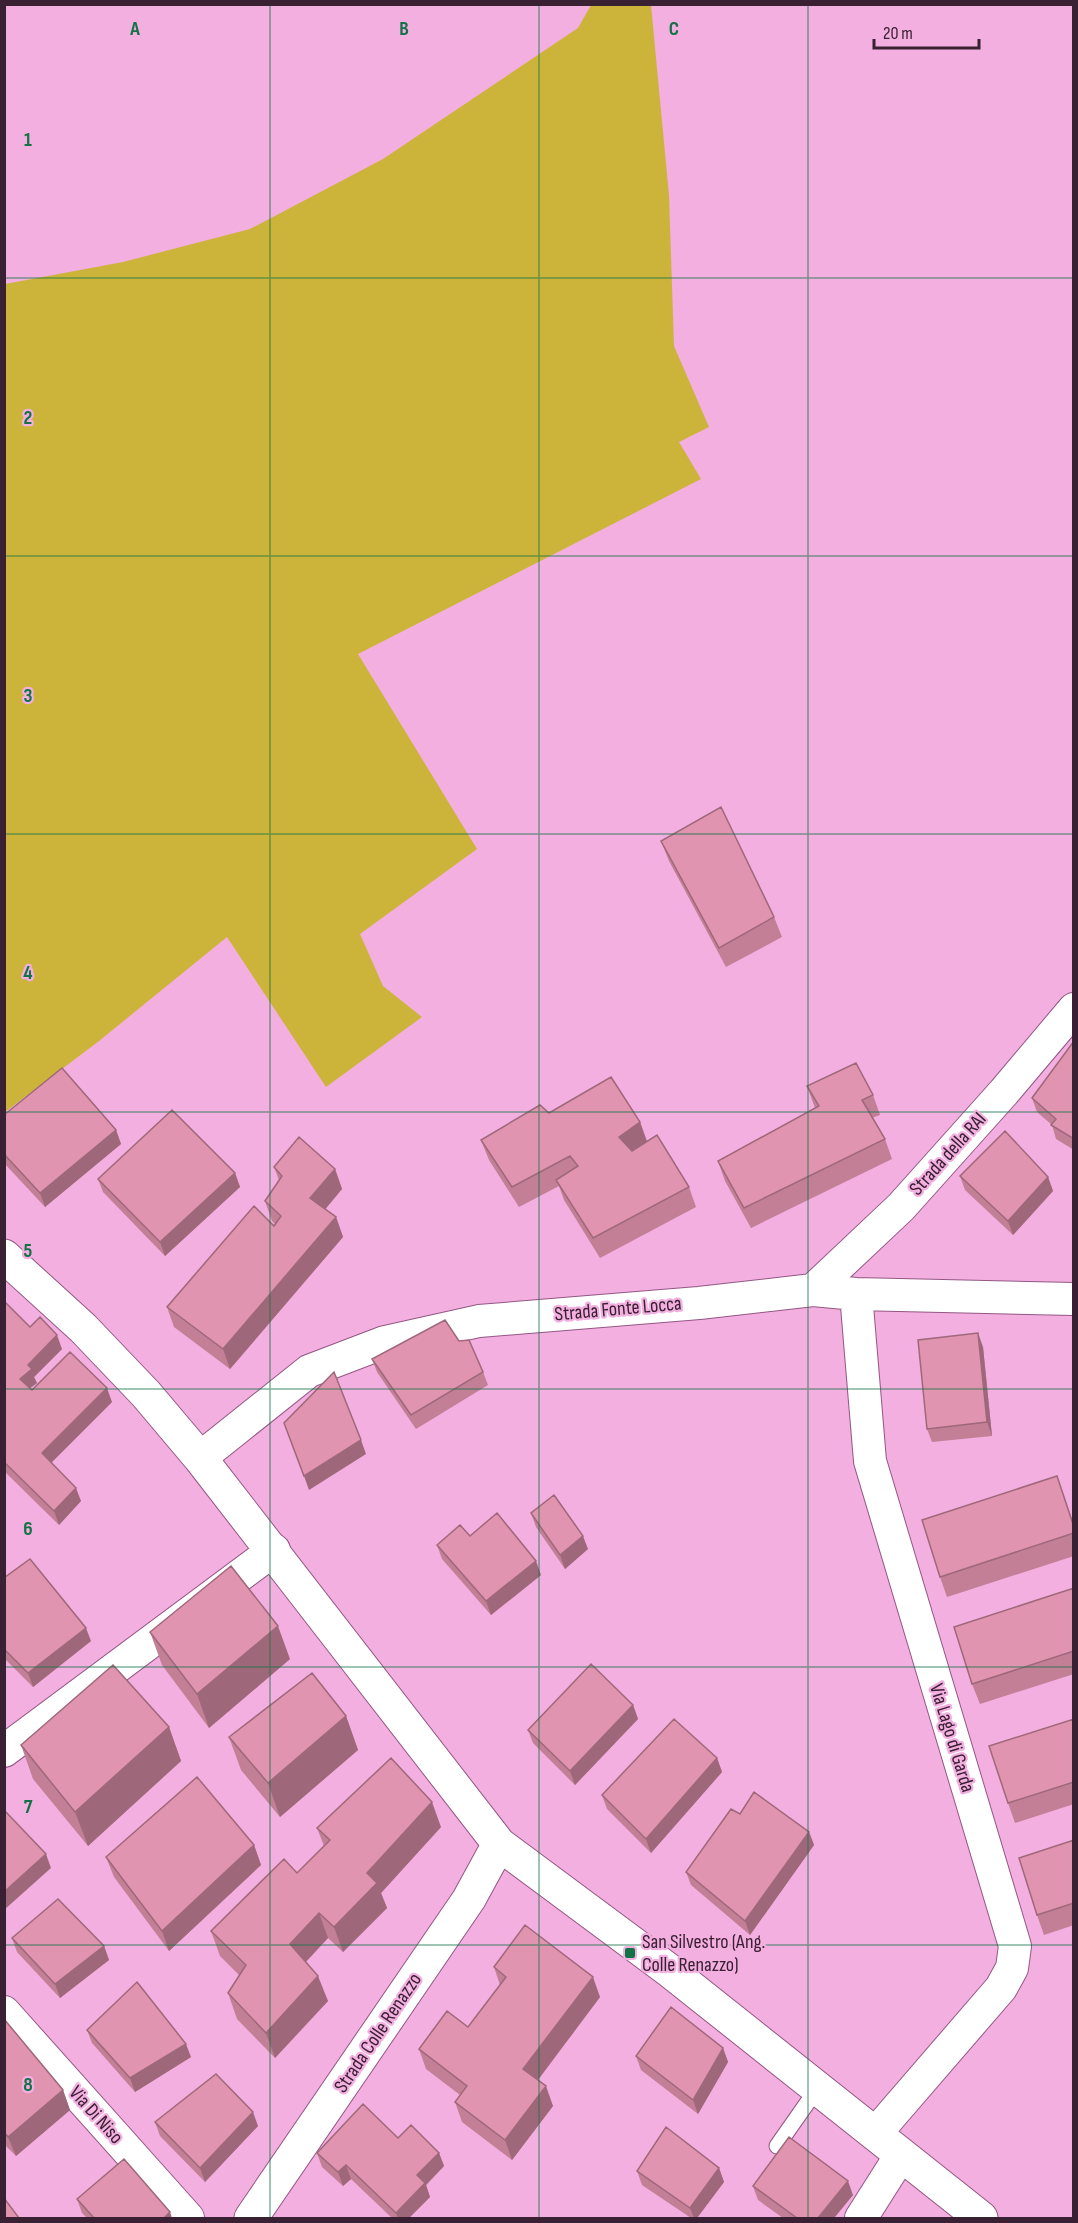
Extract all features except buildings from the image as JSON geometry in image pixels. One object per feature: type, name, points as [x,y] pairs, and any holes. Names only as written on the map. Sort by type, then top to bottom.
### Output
[{"type":"street","name":"Strada della RAI","points":[[813,1290],[901,1207],[1004,1092],[1074,1009]]},
{"type":"street","points":[[4,1256],[83,1328],[146,1394],[200,1458],[274,1550],[499,1844],[670,1971],[981,2218]]},
{"type":"street","name":"Strada Fonte Locca","points":[[200,1458],[309,1371],[385,1342],[479,1320],[687,1304],[813,1290],[856,1294],[1074,1299]]},
{"type":"street","name":"Via Lago di Garda","points":[[856,1294],[870,1461],[1015,1946],[1012,1968],[1001,1988],[875,2134]]},
{"type":"street","points":[[4,1750],[274,1550]]},
{"type":"street","name":"Strada Colle Renazzo","points":[[251,2218],[469,1899],[499,1844]]},
{"type":"street","name":"Via Di Niso","points":[[4,2012],[188,2218]]},
{"type":"street","points":[[861,2218],[901,2155]]},
{"type":"lane","points":[[777,2146],[817,2089]]},
{"type":"shaded area","points":[[591,5],[651,5],[669,195],[674,346],[709,427],[679,442],[701,479],[358,654],[477,849],[360,934],[383,986],[422,1017],[326,1087],[227,937],[99,1041],[5,1112],[5,284],[123,262],[250,229],[383,159],[578,28]]},
{"type":"place","name":"San Silvestro (Ang. Colle Renazzo)","points":[[630,1953]]}]
